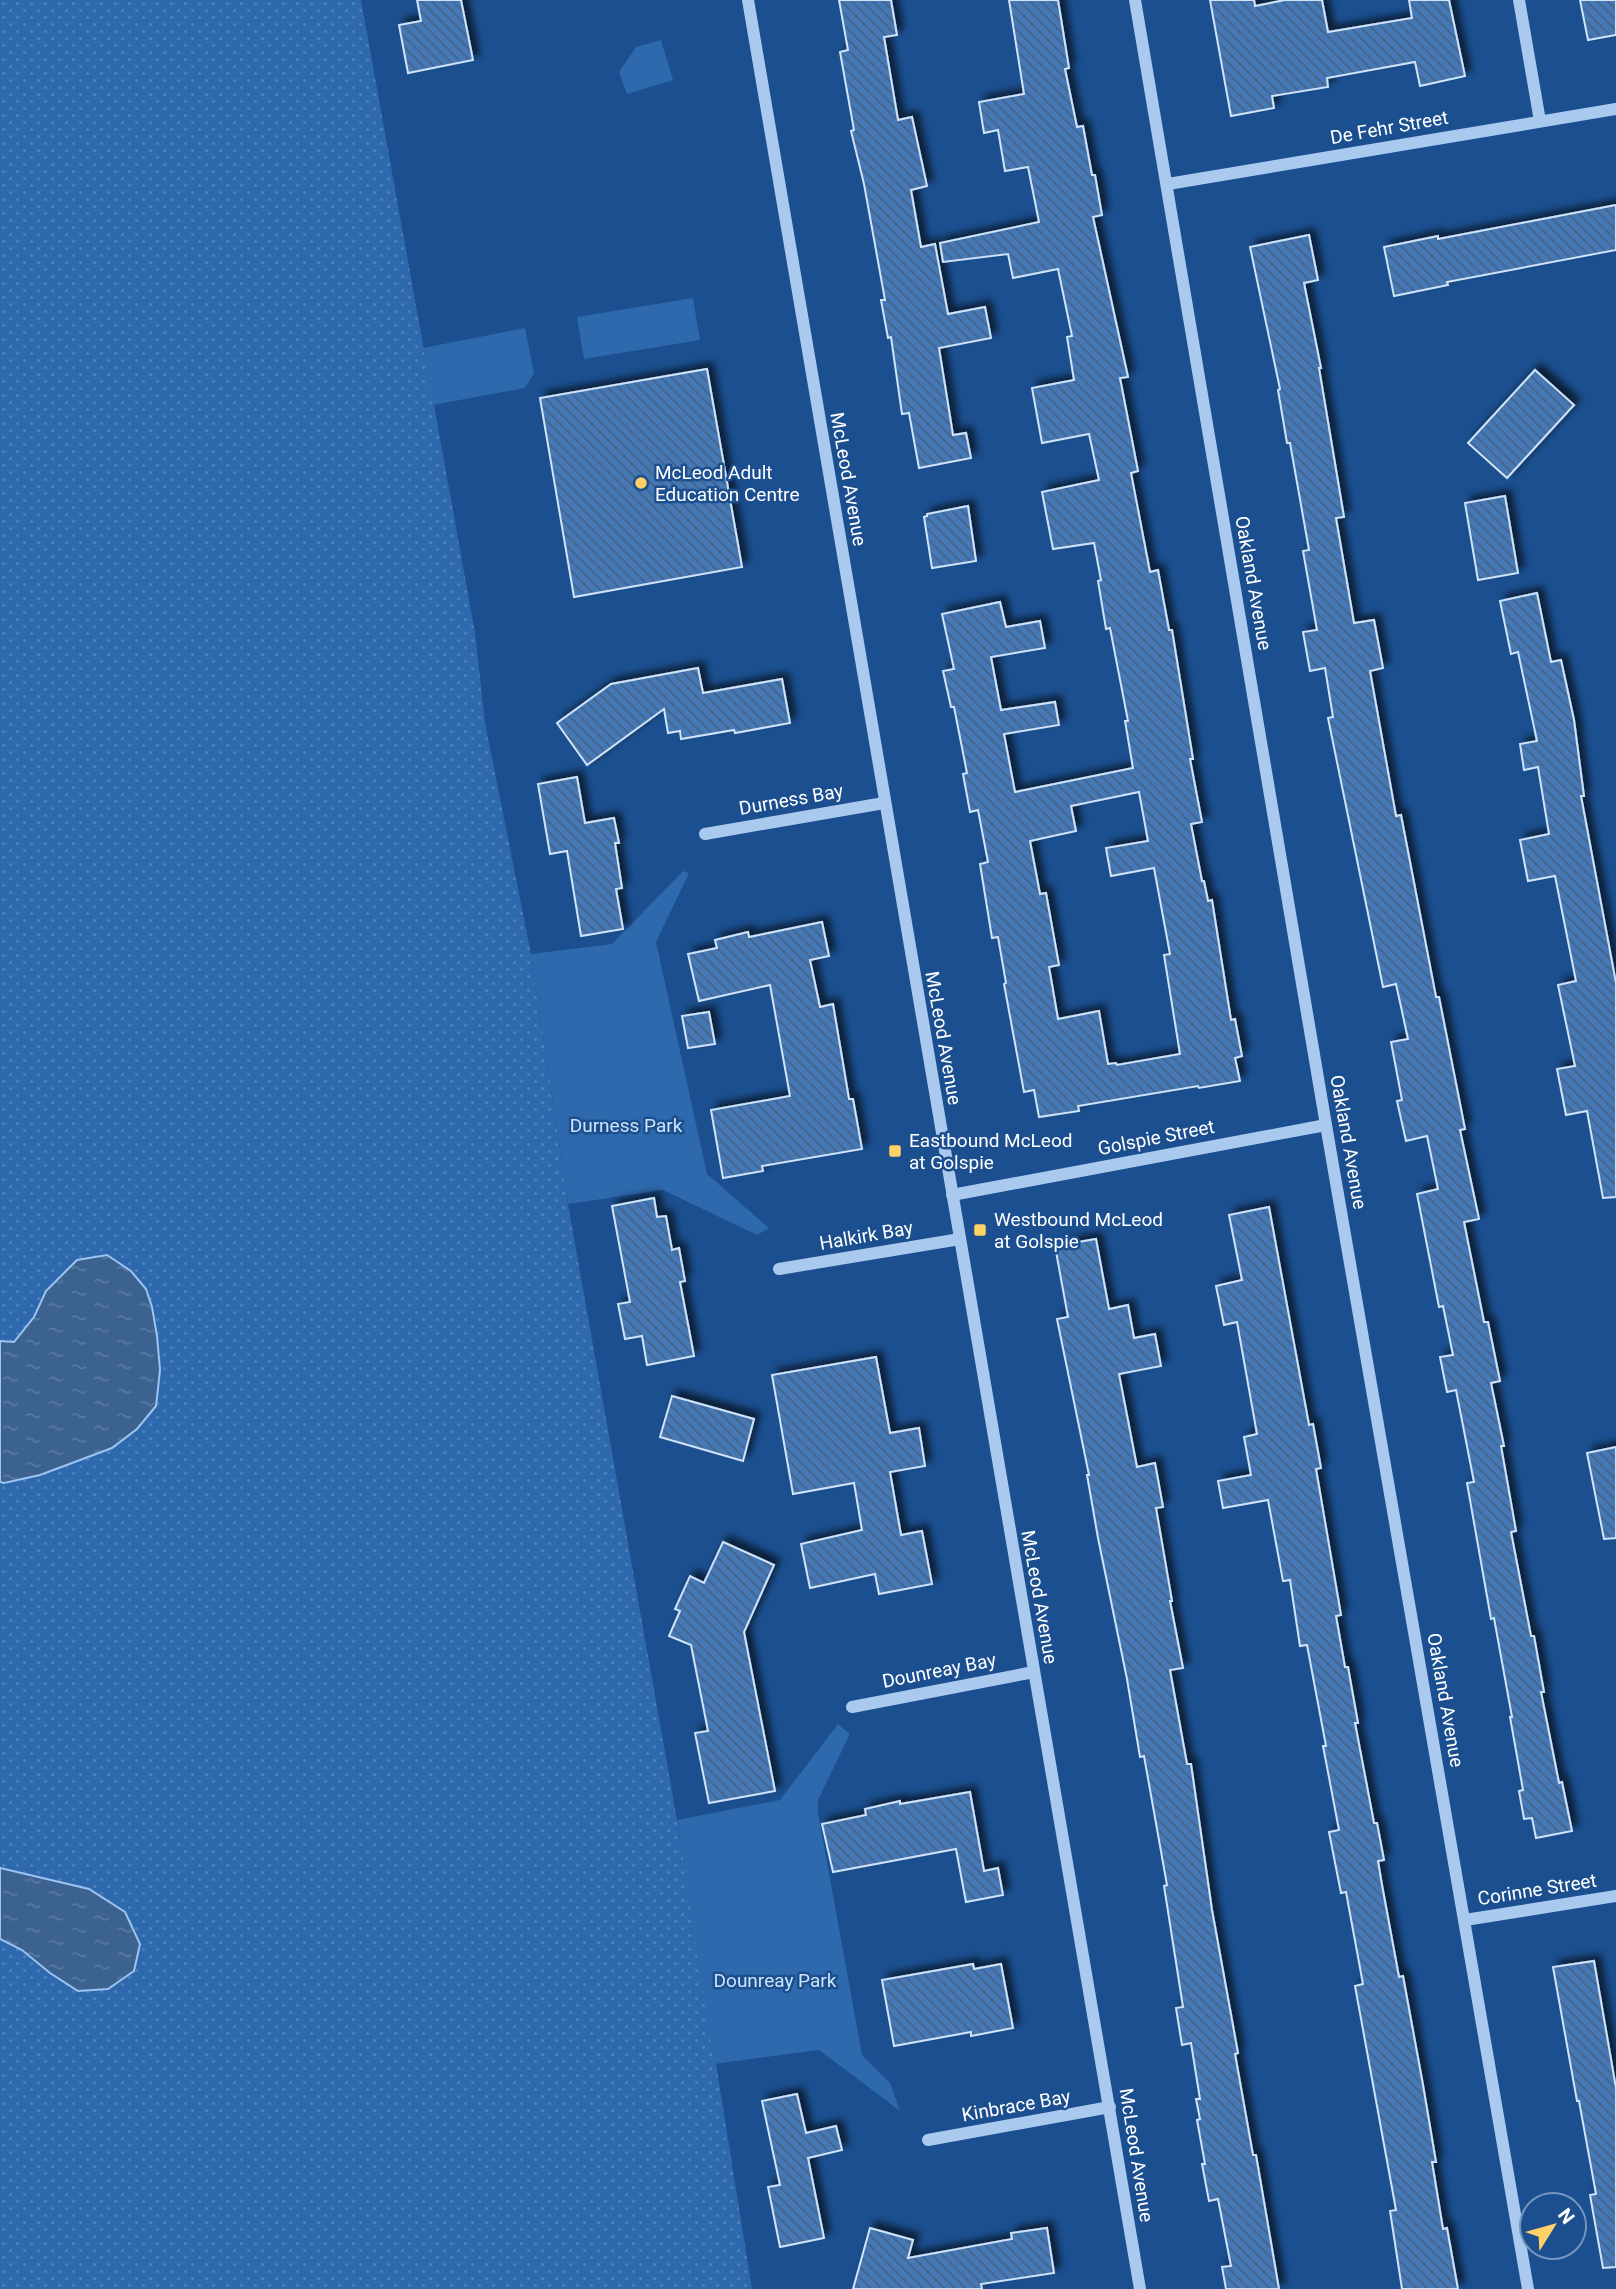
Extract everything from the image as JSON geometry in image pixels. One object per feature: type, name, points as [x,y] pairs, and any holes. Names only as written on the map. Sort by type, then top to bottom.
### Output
[{"type":"street","name":"McLeod Avenue","points":[[748,0],[1140,2289]]},
{"type":"street","name":"Oakland Avenue","points":[[1135,0],[1326,1125],[1528,2289]]},
{"type":"street","points":[[1519,0],[1540,121]]},
{"type":"street","name":"De Fehr Street","points":[[1168,184],[1616,109]]},
{"type":"street","name":"Durness Bay","points":[[705,834],[884,803]]},
{"type":"street","name":"Golspie Street","points":[[952,1195],[1326,1125]]},
{"type":"street","name":"Halkirk Bay","points":[[779,1269],[960,1238]]},
{"type":"street","name":"Dounreay Bay","points":[[852,1707],[1034,1672]]},
{"type":"street","name":"Corinne Street","points":[[1465,1920],[1616,1896]]},
{"type":"street","name":"Kinbrace Bay","points":[[928,2140],[1110,2107]]},
{"type":"green space","points":[[0,0],[361,0],[475,633],[485,723],[531,954],[568,1204],[677,1820],[752,2289],[0,2289]]},
{"type":"green space","points":[[661,40],[673,80],[627,94],[619,72],[636,47]]},
{"type":"green space","points":[[693,298],[700,340],[584,359],[577,317]]},
{"type":"green space","points":[[525,328],[534,373],[525,388],[433,405],[423,348]]},
{"type":"green space","name":"Durness Park","points":[[683,871],[689,873],[656,942],[707,1174],[769,1228],[757,1235],[663,1190],[568,1204],[531,954],[612,944]]},
{"type":"green space","name":"Dounreay Park","points":[[838,1724],[850,1734],[818,1800],[818,1813],[862,2055],[890,2083],[900,2111],[819,2050],[714,2064],[677,1820],[780,1800]]},
{"type":"water","points":[[107,1255],[131,1271],[146,1289],[152,1307],[160,1370],[156,1406],[137,1429],[112,1448],[40,1475],[0,1482],[0,1341],[14,1342],[34,1317],[46,1291],[77,1260]]},
{"type":"water","points":[[0,1868],[89,1889],[125,1912],[140,1944],[134,1971],[108,1989],[78,1991],[22,1950],[0,1939]]},
{"type":"building","points":[[417,0],[461,0],[473,60],[408,73],[399,25],[421,21]]},
{"type":"building","points":[[839,0],[891,0],[897,35],[884,37],[898,120],[912,117],[927,186],[911,190],[921,247],[935,244],[948,314],[985,307],[991,338],[939,348],[953,435],[966,433],[971,458],[919,468],[909,413],[902,414],[891,337],[888,338],[881,300],[885,300],[864,184],[851,131],[854,130],[840,52],[848,50]]},
{"type":"building","points":[[1009,0],[1058,0],[1069,68],[1065,69],[1077,127],[1083,126],[1092,175],[1095,175],[1102,215],[1093,217],[1128,377],[1120,378],[1138,471],[1131,473],[1150,572],[1158,570],[1169,630],[1172,630],[1193,759],[1190,759],[1202,822],[1191,824],[1202,881],[1208,901],[1212,900],[1231,1020],[1235,1019],[1242,1056],[1235,1058],[1240,1081],[1078,1106],[1079,1111],[1039,1117],[1034,1090],[1024,1092],[998,937],[992,938],[980,864],[988,862],[978,810],[970,812],[963,774],[967,773],[954,707],[951,707],[943,671],[954,669],[942,614],[1000,602],[1006,627],[1040,621],[1045,648],[991,657],[1001,710],[1055,702],[1059,725],[1004,734],[1015,792],[1133,768],[1125,721],[1128,721],[1110,628],[1106,629],[1094,543],[1053,549],[1042,492],[1099,480],[1089,434],[1042,443],[1032,388],[1074,380],[1067,337],[1072,336],[1058,269],[1013,278],[1008,254],[943,262],[940,243],[1039,222],[1028,167],[1005,171],[998,130],[984,133],[979,102],[1024,94]],"holes":[[[1139,792],[1148,841],[1106,848],[1111,876],[1154,868],[1170,954],[1164,955],[1180,1054],[1117,1065],[1108,1064],[1099,1011],[1058,1019],[1049,967],[1059,965],[1046,893],[1040,894],[1030,841],[1076,831],[1071,806]]]},
{"type":"building","points":[[1210,0],[1254,0],[1255,6],[1285,0],[1322,0],[1328,32],[1412,18],[1409,0],[1449,0],[1465,76],[1420,86],[1415,62],[1327,78],[1328,87],[1272,96],[1274,108],[1231,116]]},
{"type":"building","points":[[1580,0],[1616,0],[1616,35],[1588,40]]},
{"type":"building","points":[[1616,205],[1616,250],[1447,282],[1448,285],[1394,296],[1384,247]]},
{"type":"building","points":[[1309,235],[1318,280],[1304,283],[1321,368],[1344,517],[1336,518],[1354,623],[1374,620],[1383,668],[1370,671],[1396,816],[1401,815],[1465,1129],[1460,1130],[1479,1219],[1464,1222],[1484,1322],[1488,1322],[1500,1381],[1491,1383],[1504,1446],[1501,1446],[1516,1531],[1511,1532],[1531,1636],[1534,1636],[1544,1692],[1541,1692],[1559,1783],[1562,1782],[1572,1831],[1536,1838],[1532,1818],[1524,1819],[1519,1791],[1523,1790],[1512,1717],[1494,1618],[1491,1619],[1467,1483],[1474,1482],[1456,1390],[1447,1392],[1440,1357],[1453,1355],[1443,1306],[1439,1307],[1417,1194],[1438,1189],[1427,1136],[1406,1141],[1397,1101],[1402,1100],[1391,1042],[1408,1039],[1396,984],[1383,987],[1328,718],[1333,717],[1325,668],[1310,671],[1303,632],[1317,630],[1303,551],[1309,550],[1290,443],[1287,443],[1278,390],[1280,389],[1250,247]]},
{"type":"building","name":"McLeod Adult Education Centre","points":[[707,369],[742,567],[574,597],[540,398]]},
{"type":"building","points":[[1535,370],[1574,405],[1507,478],[1468,443]]},
{"type":"building","points":[[1505,496],[1518,573],[1478,580],[1465,503]]},
{"type":"building","points":[[968,506],[976,561],[932,568],[924,517],[927,514]]},
{"type":"building","points":[[1537,593],[1551,662],[1561,660],[1574,720],[1584,796],[1581,796],[1616,983],[1616,1197],[1603,1198],[1587,1111],[1566,1115],[1557,1069],[1575,1066],[1558,985],[1576,981],[1555,876],[1528,881],[1520,840],[1549,834],[1538,767],[1524,770],[1520,744],[1537,741],[1518,652],[1511,654],[1500,601]]},
{"type":"building","points":[[698,668],[703,693],[782,679],[790,723],[681,739],[680,731],[668,733],[664,709],[587,765],[557,723],[611,684]]},
{"type":"building","points":[[577,777],[585,823],[614,818],[619,843],[615,843],[622,888],[616,889],[623,929],[581,936],[567,851],[550,854],[538,784]]},
{"type":"building","points":[[822,922],[829,956],[810,960],[820,1007],[833,1004],[849,1099],[853,1099],[862,1149],[762,1166],[763,1171],[723,1178],[711,1110],[790,1096],[770,985],[699,1001],[688,954],[717,948],[715,940],[748,932],[749,937]]},
{"type":"building","points":[[709,1012],[715,1044],[688,1048],[682,1016]]},
{"type":"building","points":[[654,1198],[657,1217],[666,1216],[672,1250],[679,1248],[685,1281],[680,1282],[694,1356],[647,1365],[642,1336],[625,1339],[618,1304],[630,1302],[612,1206]]},
{"type":"building","points":[[1269,1207],[1309,1425],[1313,1424],[1321,1468],[1316,1469],[1341,1615],[1336,1616],[1345,1667],[1348,1667],[1358,1723],[1355,1723],[1374,1823],[1377,1823],[1384,1860],[1378,1861],[1399,1977],[1403,1976],[1423,2085],[1436,2162],[1432,2162],[1443,2229],[1447,2228],[1458,2289],[1402,2289],[1390,2211],[1396,2210],[1355,1986],[1363,1984],[1346,1892],[1341,1893],[1329,1832],[1339,1830],[1307,1645],[1300,1646],[1290,1580],[1283,1581],[1268,1500],[1223,1508],[1218,1481],[1251,1475],[1244,1437],[1257,1434],[1237,1322],[1224,1325],[1216,1286],[1242,1280],[1229,1215]]},
{"type":"building","points":[[1096,1239],[1109,1309],[1128,1305],[1134,1338],[1155,1334],[1161,1366],[1119,1374],[1137,1467],[1155,1463],[1163,1507],[1156,1508],[1183,1668],[1170,1670],[1187,1764],[1191,1764],[1212,1910],[1238,2053],[1235,2054],[1279,2289],[1226,2289],[1222,2267],[1231,2266],[1218,2199],[1209,2201],[1202,2164],[1205,2164],[1196,2099],[1200,2099],[1191,2043],[1182,2045],[1176,2008],[1183,2007],[1164,1886],[1167,1885],[1057,1319],[1068,1317],[1055,1246]]},
{"type":"building","points":[[876,1357],[890,1433],[919,1428],[925,1466],[890,1472],[901,1535],[922,1531],[932,1584],[879,1594],[875,1574],[810,1588],[801,1544],[862,1530],[854,1483],[793,1494],[772,1375]]},
{"type":"building","points":[[672,1396],[754,1419],[743,1461],[660,1437]]},
{"type":"building","points":[[1616,1447],[1616,1538],[1604,1539],[1587,1453]]},
{"type":"building","points":[[723,1542],[774,1565],[744,1632],[775,1791],[709,1803],[695,1733],[708,1731],[691,1645],[669,1636],[680,1611],[675,1609],[690,1576],[704,1583]]},
{"type":"building","points":[[970,1792],[984,1871],[998,1868],[1003,1895],[966,1902],[956,1849],[833,1872],[822,1824],[866,1815],[865,1809],[900,1801],[900,1804]]},
{"type":"building","points":[[1594,1961],[1616,2088],[1616,2267],[1603,2268],[1590,2195],[1596,2194],[1553,1967]]},
{"type":"building","points":[[973,1964],[974,1969],[1001,1964],[1013,2028],[971,2036],[971,2032],[894,2046],[882,1980]]},
{"type":"building","points":[[797,2094],[806,2133],[836,2126],[842,2150],[808,2158],[824,2238],[780,2247],[768,2187],[780,2185],[762,2101]]},
{"type":"building","points":[[870,2228],[913,2240],[908,2258],[1012,2239],[1011,2233],[1047,2228],[1054,2273],[981,2284],[982,2289],[853,2289]]},
{"type":"place","name":"McLeod Adult Education Centre","points":[[641,483]]},
{"type":"place","name":"Eastbound McLeod at Golspie","points":[[895,1151]]},
{"type":"place","name":"Westbound McLeod at Golspie","points":[[980,1230]]}]
